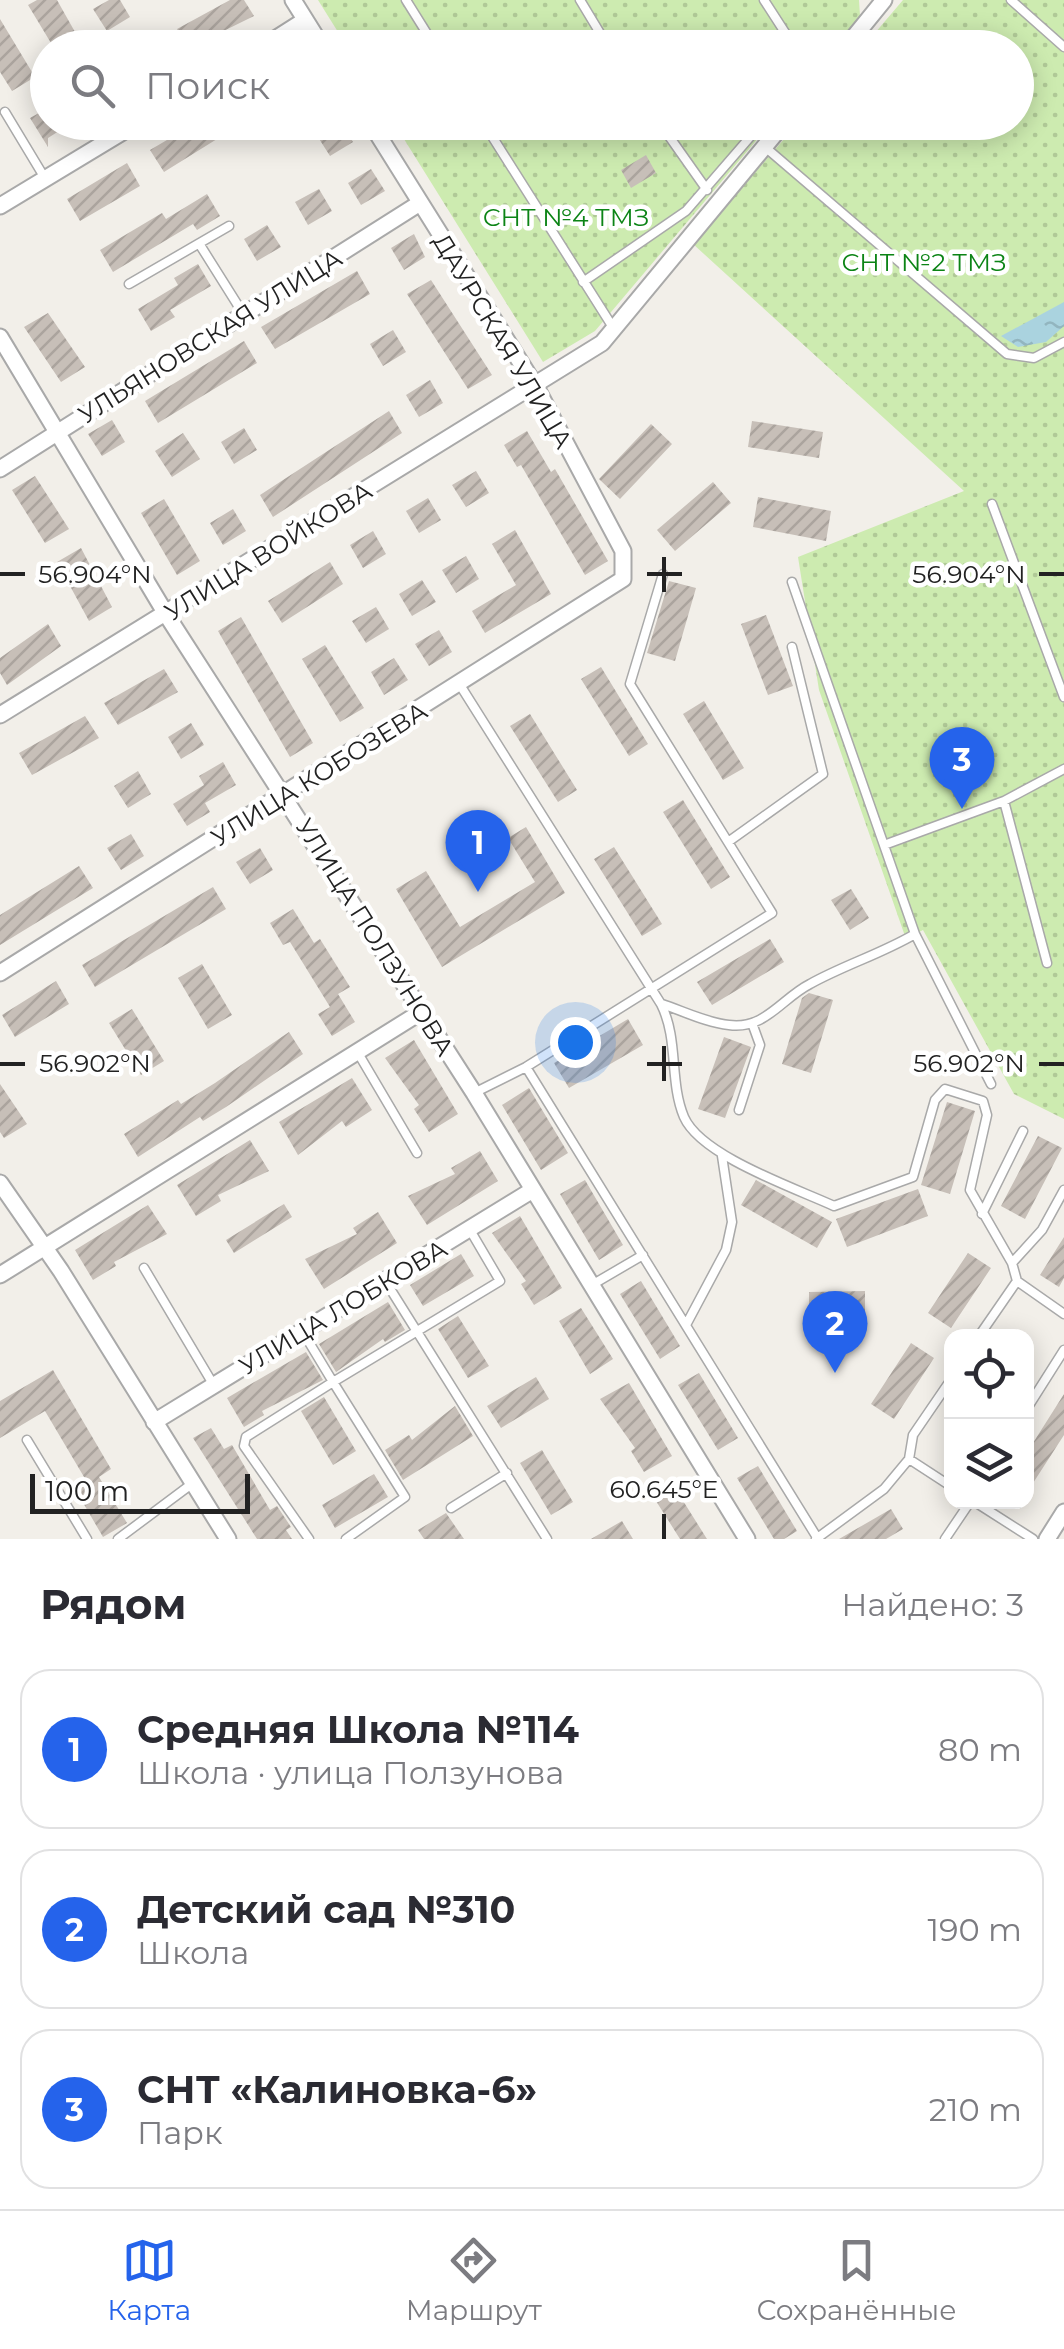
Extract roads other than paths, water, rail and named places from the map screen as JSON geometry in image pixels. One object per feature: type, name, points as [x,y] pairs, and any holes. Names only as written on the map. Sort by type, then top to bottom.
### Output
[{"type":"street","points":[[293,0],[312,30]]},
{"type":"street","points":[[860,30],[884,0]]},
{"type":"street","points":[[290,30],[306,20]]},
{"type":"street","points":[[0,206],[111,140]]},
{"type":"street","name":"ДАУРСКАЯ УЛИЦА","points":[[381,140],[536,387],[626,564]]},
{"type":"street","name":"УЛИЦА ВОЙКОВА","points":[[0,715],[602,343],[771,140]]},
{"type":"street","name":"УЛЬЯНОВСКАЯ УЛИЦА","points":[[0,469],[420,203]]},
{"type":"street","name":"УЛИЦА ПОЛЗУНОВА","points":[[0,337],[166,614],[286,794],[747,1539]]},
{"type":"street","name":"УЛИЦА КОБОЗЕВА","points":[[0,972],[624,579],[626,564]]},
{"type":"street","points":[[0,1275],[356,1049],[421,1012]]},
{"type":"street","points":[[0,1183],[228,1539]]},
{"type":"street","name":"УЛИЦА ЛОБКОВА","points":[[154,1422],[531,1190]]},
{"type":"street","points":[[1047,1539],[1064,1512]]},
{"type":"lane","points":[[406,0],[425,30]]},
{"type":"lane","points":[[580,0],[598,30]]},
{"type":"lane","points":[[764,0],[783,30]]},
{"type":"lane","points":[[1011,0],[1064,47]]},
{"type":"lane","points":[[5,112],[46,180]]},
{"type":"lane","points":[[494,140],[614,329]]},
{"type":"lane","points":[[672,140],[707,190]]},
{"type":"lane","points":[[583,282],[686,210],[748,140]]},
{"type":"lane","points":[[765,147],[1006,354],[1034,358],[1064,342]]},
{"type":"lane","points":[[129,284],[229,226]]},
{"type":"lane","points":[[200,245],[244,314]]},
{"type":"lane","points":[[992,504],[1064,697]]},
{"type":"lane","points":[[474,1094],[526,1067],[772,913],[630,684],[663,574]]},
{"type":"lane","points":[[792,582],[915,934],[991,1084]]},
{"type":"lane","points":[[728,842],[823,774],[792,646]]},
{"type":"lane","points":[[460,685],[672,1025],[683,1116],[699,1138],[722,1156],[834,1206],[913,1177],[935,1100],[945,1089],[983,1101],[988,1116],[970,1190],[1012,1263],[1017,1280],[1064,1314]]},
{"type":"lane","points":[[884,845],[1004,801],[1064,768]]},
{"type":"lane","points":[[1004,801],[1047,964]]},
{"type":"lane","points":[[660,1004],[730,1026],[752,1023],[768,1016],[807,985],[888,952],[915,934]]},
{"type":"lane","points":[[739,1110],[760,1045],[752,1023]]},
{"type":"lane","points":[[356,1049],[417,1153]]},
{"type":"lane","points":[[526,1067],[817,1539],[884,1489],[909,1460],[913,1435],[944,1390]]},
{"type":"lane","points":[[982,1214],[1024,1131]]},
{"type":"lane","points":[[686,1325],[726,1250],[732,1222],[722,1156]]},
{"type":"lane","points":[[1012,1263],[1042,1230],[1064,1190]]},
{"type":"lane","points":[[309,1539],[244,1446],[246,1437],[500,1281],[470,1230]]},
{"type":"lane","points":[[590,1286],[642,1255]]},
{"type":"lane","points":[[144,1268],[214,1384]]},
{"type":"lane","points":[[384,1279],[547,1539]]},
{"type":"lane","points":[[984,1329],[1017,1280]]},
{"type":"lane","points":[[301,1329],[406,1497],[346,1539]]},
{"type":"lane","points":[[1034,1397],[1064,1350]]},
{"type":"lane","points":[[26,1440],[86,1539]]},
{"type":"lane","points":[[909,1460],[944,1482]]},
{"type":"lane","points":[[451,1508],[506,1473]]},
{"type":"lane","points":[[118,1539],[194,1483]]},
{"type":"lane","points":[[945,1539],[967,1509]]},
{"type":"lane","points":[[984,1509],[1033,1539]]},
{"type":"lane","points":[[367,1526],[375,1539]]},
{"type":"water","points":[[1064,302],[1064,326],[1046,342],[1018,347],[1001,336]]},
{"type":"place","name":"СНТ «Калиновка-6»","points":[[962,809]]},
{"type":"place","name":"Средняя Школа №114","points":[[478,892]]},
{"type":"place","name":"Детский сад №310","points":[[835,1373]]},
{"type":"park label","name":"СНТ №4 ТМЗ","points":[[566,217]]},
{"type":"park label","name":"СНТ №2 ТМЗ","points":[[924,262]]}]
